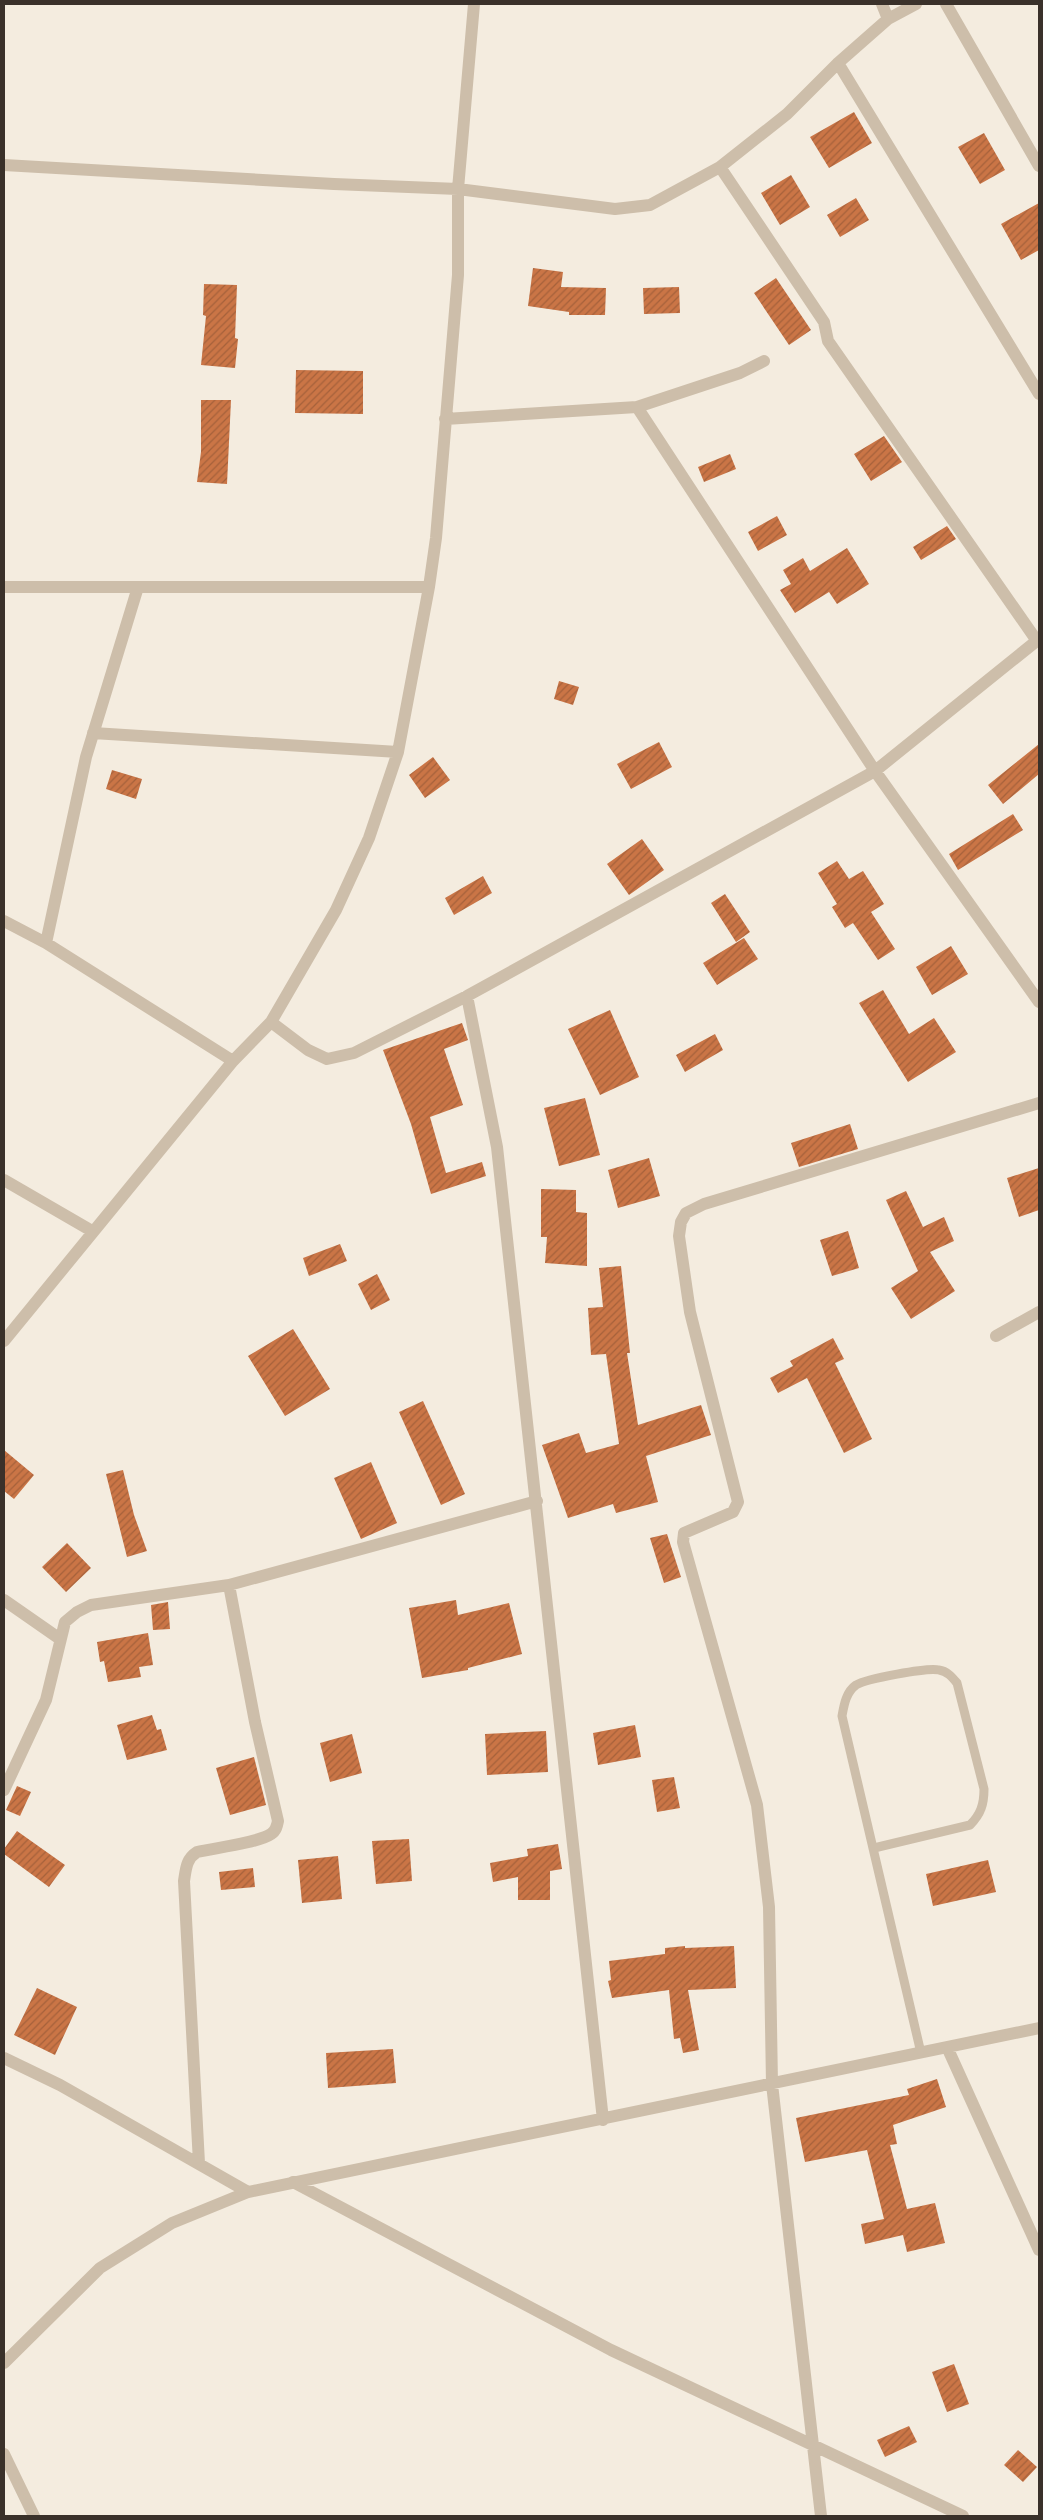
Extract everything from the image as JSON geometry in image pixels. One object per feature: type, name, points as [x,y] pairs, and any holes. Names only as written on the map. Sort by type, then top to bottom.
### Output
[{"type":"street","points":[[4,1341],[92,1231],[233,1061],[272,1022],[336,910],[369,838],[398,752],[429,587],[436,538],[458,275],[458,189],[474,4]]},
{"type":"street","points":[[882,4],[888,19]]},
{"type":"street","points":[[4,165],[334,184],[458,189],[614,209],[650,206],[720,167],[787,114],[838,63],[888,19],[916,4]]},
{"type":"street","points":[[946,4],[1039,166]]},
{"type":"street","points":[[838,63],[1039,394]]},
{"type":"street","points":[[272,1022],[308,1050],[328,1059],[354,1053],[467,996],[875,771],[1038,640],[828,341],[824,322],[720,167]]},
{"type":"street","points":[[445,419],[637,407],[740,373],[764,361]]},
{"type":"street","points":[[637,407],[875,771],[1039,1002]]},
{"type":"street","points":[[4,587],[429,587]]},
{"type":"street","points":[[46,943],[86,757],[138,587]]},
{"type":"street","points":[[93,733],[398,752]]},
{"type":"street","points":[[4,921],[46,943],[233,1061]]},
{"type":"street","points":[[467,996],[497,1147],[603,2120]]},
{"type":"street","points":[[820,2516],[814,2446],[772,2084],[769,1908],[758,1805],[683,1542],[684,1533],[733,1512],[738,1502],[690,1312],[678,1236],[681,1222],[686,1213],[704,1204],[1039,1103]]},
{"type":"street","points":[[4,1180],[92,1231]]},
{"type":"street","points":[[996,1336],[1039,1312]]},
{"type":"street","points":[[4,1790],[46,1700],[56,1666],[65,1622],[77,1612],[91,1605],[229,1585],[536,1501]]},
{"type":"street","points":[[200,2162],[184,1881],[186,1865],[191,1856],[197,1852],[271,1835],[276,1829],[278,1821],[255,1722],[229,1585]]},
{"type":"street","points":[[4,1600],[60,1639]]},
{"type":"street","points":[[4,2362],[100,2268],[172,2223],[248,2192],[603,2120],[1039,2028]]},
{"type":"street","points":[[947,2047],[1039,2250]]},
{"type":"street","points":[[4,2058],[60,2085],[200,2162],[248,2192]]},
{"type":"street","points":[[293,2182],[611,2350],[963,2516]]},
{"type":"street","points":[[4,2454],[34,2516]]},
{"type":"lane","points":[[874,1848],[970,1826],[979,1816],[984,1802],[984,1789],[957,1683],[950,1674],[941,1670],[928,1668],[856,1685],[845,1701],[842,1716],[921,2053]]},
{"type":"building","points":[[854,112],[872,143],[829,168],[810,137]]},
{"type":"building","points":[[984,133],[1005,170],[980,184],[958,147]]},
{"type":"building","points":[[791,175],[810,207],[780,225],[761,193]]},
{"type":"building","points":[[856,198],[869,220],[840,237],[827,215]]},
{"type":"building","points":[[1039,203],[1039,250],[1021,260],[1001,224]]},
{"type":"building","points":[[533,268],[563,272],[561,287],[606,288],[605,315],[569,315],[569,312],[528,306]]},
{"type":"building","points":[[776,278],[811,330],[789,345],[754,293]]},
{"type":"building","points":[[204,284],[237,285],[235,338],[238,339],[235,368],[201,365],[206,316],[203,315]]},
{"type":"building","points":[[679,287],[680,313],[644,314],[643,288]]},
{"type":"building","points":[[296,370],[363,371],[363,414],[295,413]]},
{"type":"building","points":[[201,400],[231,400],[227,484],[197,482],[201,452]]},
{"type":"building","points":[[884,436],[902,462],[871,481],[854,454]]},
{"type":"building","points":[[730,454],[736,469],[704,482],[698,467]]},
{"type":"building","points":[[777,516],[787,535],[758,551],[748,532]]},
{"type":"building","points":[[947,526],[956,539],[921,560],[913,547]]},
{"type":"building","points":[[847,548],[869,584],[837,604],[829,592],[795,613],[780,590],[791,584],[783,570],[803,558],[810,571]]},
{"type":"building","points":[[559,681],[579,687],[573,705],[554,699]]},
{"type":"building","points":[[659,742],[672,767],[631,789],[617,764]]},
{"type":"building","points":[[1039,744],[1039,774],[1003,804],[988,785]]},
{"type":"building","points":[[433,757],[450,780],[425,798],[409,775]]},
{"type":"building","points":[[112,770],[142,779],[136,799],[106,789]]},
{"type":"building","points":[[1013,814],[1023,830],[958,870],[949,854]]},
{"type":"building","points":[[642,839],[664,870],[629,895],[607,864]]},
{"type":"building","points":[[837,861],[849,879],[863,871],[884,904],[871,912],[895,949],[878,960],[853,923],[845,928],[832,907],[837,904],[818,873]]},
{"type":"building","points":[[483,876],[492,893],[454,915],[445,898]]},
{"type":"building","points":[[725,894],[750,932],[736,942],[711,903]]},
{"type":"building","points":[[744,938],[758,959],[717,985],[703,963]]},
{"type":"building","points":[[951,946],[968,974],[932,995],[916,967]]},
{"type":"building","points":[[883,990],[909,1034],[934,1018],[956,1052],[908,1082],[859,1003]]},
{"type":"building","points":[[610,1010],[639,1077],[600,1095],[568,1029]]},
{"type":"building","points":[[462,1023],[468,1040],[444,1049],[463,1105],[430,1117],[446,1173],[482,1162],[486,1176],[431,1194],[411,1124],[383,1050]]},
{"type":"building","points":[[715,1034],[723,1050],[685,1072],[676,1055]]},
{"type":"building","points":[[585,1098],[600,1155],[559,1166],[544,1108]]},
{"type":"building","points":[[850,1124],[858,1149],[799,1167],[791,1143]]},
{"type":"building","points":[[649,1158],[660,1196],[618,1208],[608,1170]]},
{"type":"building","points":[[1039,1168],[1039,1210],[1019,1217],[1007,1178]]},
{"type":"building","points":[[541,1189],[576,1190],[576,1212],[587,1213],[587,1266],[545,1263],[547,1237],[541,1237]]},
{"type":"building","points":[[906,1191],[923,1227],[944,1217],[954,1241],[930,1252],[955,1291],[911,1319],[891,1288],[918,1271],[886,1200]]},
{"type":"building","points":[[848,1231],[859,1268],[832,1276],[820,1240]]},
{"type":"building","points":[[340,1244],[347,1261],[309,1276],[303,1258]]},
{"type":"building","points":[[621,1266],[630,1353],[627,1353],[638,1425],[701,1405],[711,1435],[646,1456],[658,1502],[616,1513],[613,1504],[568,1518],[542,1445],[579,1433],[586,1453],[619,1444],[606,1354],[591,1355],[588,1308],[603,1307],[599,1268]]},
{"type":"building","points":[[377,1274],[390,1300],[371,1310],[358,1284]]},
{"type":"building","points":[[293,1329],[330,1389],[285,1416],[248,1356]]},
{"type":"building","points":[[833,1338],[844,1359],[835,1363],[872,1439],[844,1453],[807,1378],[778,1393],[770,1378],[793,1366],[790,1361]]},
{"type":"building","points":[[423,1401],[465,1494],[441,1505],[399,1412]]},
{"type":"building","points":[[4,1450],[34,1475],[14,1499],[4,1491]]},
{"type":"building","points":[[371,1462],[397,1523],[361,1539],[334,1478]]},
{"type":"building","points":[[123,1470],[134,1515],[147,1551],[127,1557],[106,1474]]},
{"type":"building","points":[[667,1534],[681,1577],[664,1583],[650,1538]]},
{"type":"building","points":[[67,1543],[91,1568],[66,1592],[42,1567]]},
{"type":"building","points":[[456,1600],[458,1615],[509,1603],[522,1654],[468,1668],[468,1670],[422,1678],[409,1608]]},
{"type":"building","points":[[168,1602],[170,1629],[153,1630],[151,1605]]},
{"type":"building","points":[[148,1633],[153,1665],[139,1667],[141,1677],[108,1682],[104,1661],[100,1662],[97,1642]]},
{"type":"building","points":[[152,1715],[157,1730],[161,1729],[167,1750],[127,1760],[117,1725]]},
{"type":"building","points":[[635,1725],[641,1757],[598,1765],[593,1733]]},
{"type":"building","points":[[546,1731],[548,1772],[487,1775],[485,1734]]},
{"type":"building","points":[[352,1734],[362,1773],[330,1782],[320,1743]]},
{"type":"building","points":[[254,1757],[266,1805],[230,1815],[216,1768]]},
{"type":"building","points":[[674,1777],[680,1808],[657,1812],[652,1780]]},
{"type":"building","points":[[17,1786],[31,1792],[20,1816],[6,1810]]},
{"type":"building","points":[[17,1831],[65,1865],[49,1887],[4,1854],[4,1849]]},
{"type":"building","points":[[409,1839],[412,1881],[376,1884],[372,1841]]},
{"type":"building","points":[[558,1844],[562,1869],[550,1871],[550,1900],[518,1900],[518,1877],[493,1882],[490,1863],[528,1856],[527,1849]]},
{"type":"building","points":[[338,1856],[342,1899],[302,1903],[298,1860]]},
{"type":"building","points":[[988,1860],[996,1892],[933,1906],[926,1874]]},
{"type":"building","points":[[253,1868],[255,1887],[221,1890],[219,1872]]},
{"type":"building","points":[[685,1946],[685,1948],[734,1946],[736,1988],[688,1990],[699,2050],[683,2053],[680,2038],[674,2039],[669,1990],[612,1998],[608,1981],[611,1980],[609,1961],[665,1954],[665,1948]]},
{"type":"building","points":[[37,1988],[77,2007],[55,2055],[14,2035]]},
{"type":"building","points":[[393,2049],[396,2083],[328,2088],[326,2053]]},
{"type":"building","points":[[937,2079],[946,2107],[893,2125],[897,2144],[890,2145],[907,2209],[935,2203],[945,2243],[907,2252],[903,2235],[865,2244],[861,2224],[884,2219],[867,2150],[805,2162],[796,2118],[909,2095],[907,2089]]},
{"type":"building","points":[[954,2364],[969,2404],[947,2412],[932,2372]]},
{"type":"building","points":[[909,2426],[917,2442],[885,2457],[877,2440]]},
{"type":"building","points":[[1018,2450],[1037,2467],[1023,2482],[1004,2465]]}]
